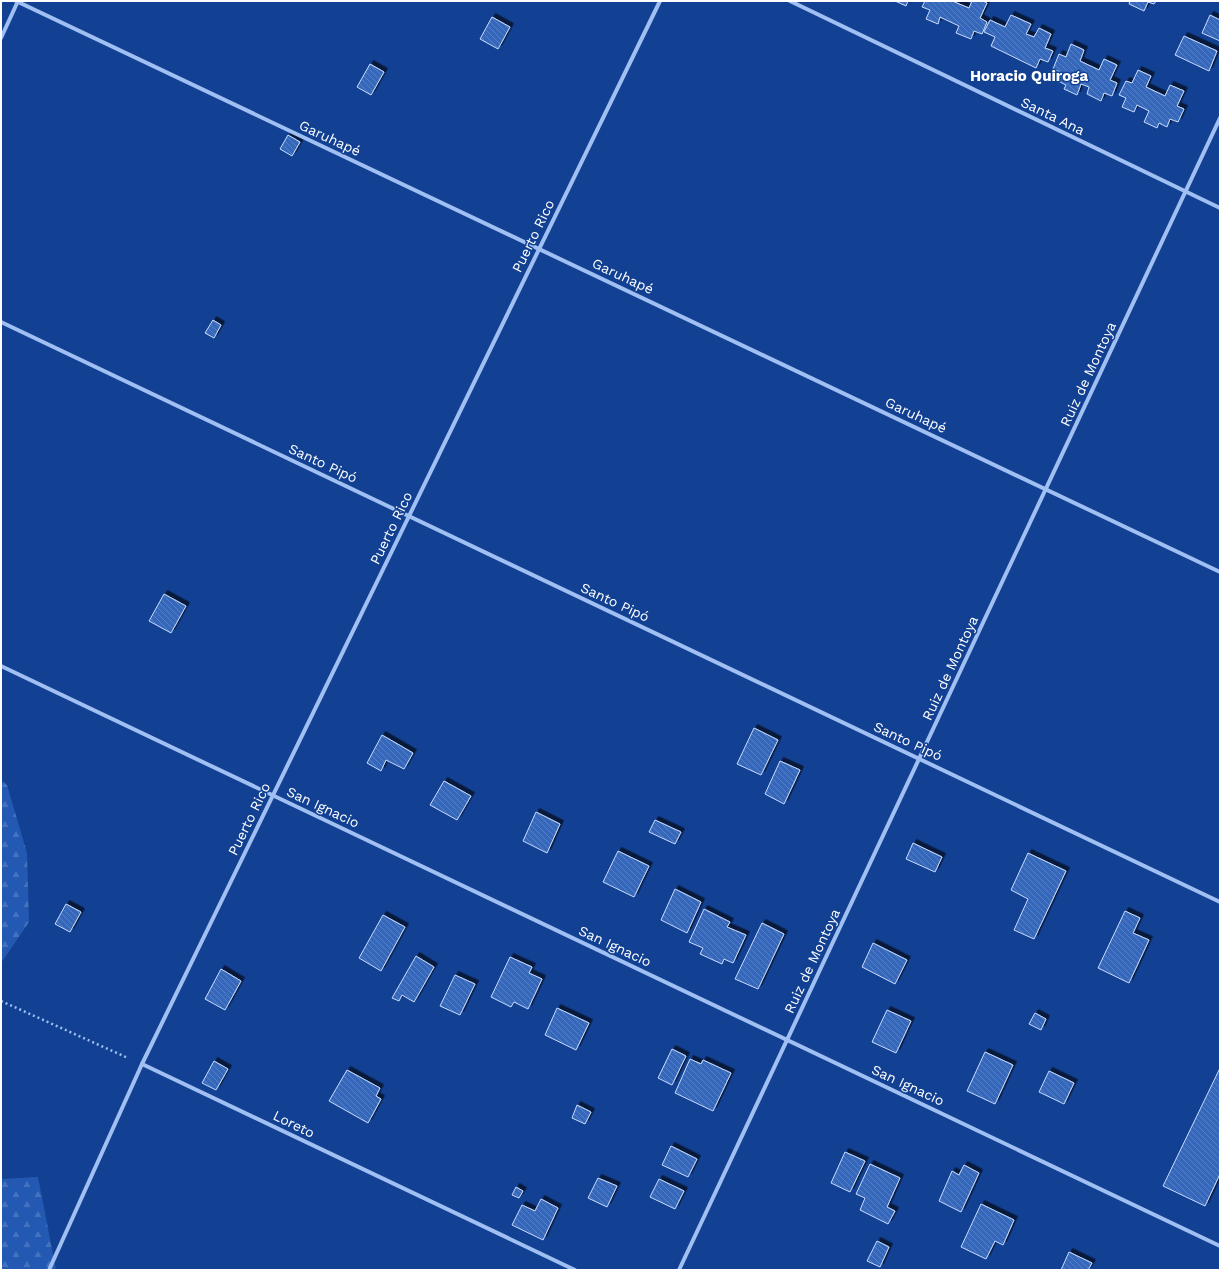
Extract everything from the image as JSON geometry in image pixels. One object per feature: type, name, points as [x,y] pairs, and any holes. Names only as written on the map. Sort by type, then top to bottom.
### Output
[{"type":"street","name":"Garuhapé","points":[[17,1],[1220,572]]},
{"type":"street","points":[[1,38],[17,1]]},
{"type":"street","name":"Puerto Rico","points":[[49,1270],[142,1064],[660,1]]},
{"type":"street","name":"Santa Ana","points":[[790,1],[1220,208]]},
{"type":"street","name":"Ruiz de Montoya","points":[[680,1270],[1220,118]]},
{"type":"street","name":"Santo Pipó","points":[[1,322],[1220,902]]},
{"type":"street","name":"San Ignacio","points":[[1,666],[1220,1246]]},
{"type":"street","name":"Loreto","points":[[142,1064],[575,1270]]},
{"type":"path","points":[[1,1001],[142,1064]]},
{"type":"green space","points":[[1,780],[7,785],[27,853],[29,922],[1,963]]},
{"type":"green space","points":[[38,1177],[56,1270],[1,1270],[1,1179]]},
{"type":"building","points":[[895,1],[908,1],[906,6]]},
{"type":"building","points":[[925,1],[952,1],[969,8],[972,1],[983,1],[987,3],[980,18],[987,22],[982,34],[974,31],[971,39],[956,33],[959,26],[940,17],[938,24],[926,19],[930,10],[922,7]]},
{"type":"building","points":[[1130,1],[1156,1],[1154,4],[1148,2],[1144,11],[1129,4]]},
{"type":"building","points":[[1011,15],[1031,24],[1026,34],[1034,37],[1039,28],[1051,34],[1045,48],[1053,51],[1048,62],[1040,59],[1036,68],[991,46],[995,37],[984,32],[990,20],[1005,27]]},
{"type":"building","points":[[1210,15],[1220,20],[1220,41],[1202,33]]},
{"type":"building","points":[[492,17],[510,27],[498,49],[480,39]]},
{"type":"building","points":[[1184,36],[1217,51],[1209,71],[1175,55]]},
{"type":"building","points":[[1071,44],[1084,50],[1080,61],[1099,70],[1104,59],[1117,65],[1110,80],[1117,83],[1112,96],[1104,93],[1101,101],[1087,94],[1089,87],[1081,84],[1077,95],[1064,89],[1066,85],[1056,80],[1060,72],[1053,69],[1059,54],[1066,57]]},
{"type":"building","points":[[370,64],[384,72],[371,95],[357,87]]},
{"type":"building","points":[[1138,70],[1151,76],[1146,87],[1165,96],[1170,85],[1184,91],[1177,106],[1184,109],[1178,122],[1170,119],[1167,127],[1159,123],[1157,128],[1144,122],[1149,111],[1137,105],[1134,112],[1122,107],[1126,98],[1119,95],[1126,81],[1132,83]]},
{"type":"building","points":[[288,135],[300,142],[292,156],[280,149]]},
{"type":"building","points":[[213,320],[221,325],[214,338],[205,333]]},
{"type":"building","points":[[164,594],[186,606],[171,633],[149,621]]},
{"type":"building","points":[[754,728],[778,740],[761,775],[737,764]]},
{"type":"building","points":[[382,735],[413,753],[404,769],[386,760],[381,771],[367,763]]},
{"type":"building","points":[[780,761],[800,770],[784,804],[765,794]]},
{"type":"building","points":[[444,781],[471,796],[457,820],[430,805]]},
{"type":"building","points":[[536,812],[560,824],[547,853],[523,841]]},
{"type":"building","points":[[655,820],[681,832],[675,844],[649,832]]},
{"type":"building","points":[[913,843],[942,857],[935,872],[906,859]]},
{"type":"building","points":[[618,851],[649,866],[634,897],[603,882]]},
{"type":"building","points":[[1028,853],[1066,871],[1034,939],[1014,930],[1028,899],[1011,890]]},
{"type":"building","points":[[675,889],[701,902],[687,933],[661,920]]},
{"type":"building","points":[[66,904],[81,912],[70,932],[55,924]]},
{"type":"building","points":[[704,909],[730,922],[727,927],[746,935],[733,963],[724,959],[722,964],[700,954],[703,948],[689,942]]},
{"type":"building","points":[[1125,911],[1140,918],[1133,933],[1149,940],[1129,983],[1098,968]]},
{"type":"building","points":[[383,915],[405,927],[381,971],[359,958]]},
{"type":"building","points":[[762,923],[784,934],[758,989],[735,979]]},
{"type":"building","points":[[873,943],[907,960],[895,984],[862,967]]},
{"type":"building","points":[[416,956],[434,967],[414,1002],[402,995],[399,1001],[392,998]]},
{"type":"building","points":[[510,957],[532,967],[529,973],[542,979],[528,1009],[514,1002],[511,1007],[491,997]]},
{"type":"building","points":[[221,969],[241,981],[225,1010],[205,999]]},
{"type":"building","points":[[455,975],[475,984],[460,1015],[440,1006]]},
{"type":"building","points":[[557,1008],[589,1023],[576,1050],[545,1035]]},
{"type":"building","points":[[887,1010],[911,1021],[896,1053],[872,1042]]},
{"type":"building","points":[[1035,1013],[1046,1019],[1041,1030],[1029,1024]]},
{"type":"building","points":[[672,1049],[686,1056],[672,1085],[658,1078]]},
{"type":"building","points":[[985,1052],[1013,1065],[995,1104],[967,1091]]},
{"type":"building","points":[[690,1059],[701,1064],[703,1060],[731,1073],[713,1111],[675,1093]]},
{"type":"building","points":[[214,1061],[228,1069],[216,1090],[202,1083]]},
{"type":"building","points":[[1220,1068],[1220,1174],[1205,1206],[1163,1186]]},
{"type":"building","points":[[347,1070],[380,1088],[376,1096],[381,1099],[368,1123],[329,1101]]},
{"type":"building","points":[[1049,1071],[1074,1083],[1064,1104],[1039,1092]]},
{"type":"building","points":[[577,1105],[591,1112],[585,1124],[572,1118]]},
{"type":"building","points":[[671,1146],[697,1159],[688,1177],[662,1165]]},
{"type":"building","points":[[845,1152],[865,1161],[850,1192],[831,1183]]},
{"type":"building","points":[[870,1164],[900,1178],[887,1207],[895,1211],[888,1224],[860,1210],[865,1198],[856,1194]]},
{"type":"building","points":[[964,1165],[979,1173],[961,1212],[939,1201],[952,1171],[959,1175]]},
{"type":"building","points":[[598,1178],[617,1186],[607,1207],[588,1198]]},
{"type":"building","points":[[659,1179],[684,1191],[675,1209],[650,1197]]},
{"type":"building","points":[[516,1187],[523,1191],[519,1198],[512,1195]]},
{"type":"building","points":[[541,1199],[558,1208],[543,1240],[512,1225],[522,1205],[535,1211]]},
{"type":"building","points":[[981,1204],[1014,1220],[1003,1245],[995,1241],[986,1259],[961,1247]]},
{"type":"building","points":[[877,1241],[889,1247],[880,1267],[867,1261]]},
{"type":"building","points":[[1069,1252],[1092,1263],[1088,1270],[1061,1270]]},
{"type":"district","name":"Horacio Quiroga","points":[[1029,76]]}]
